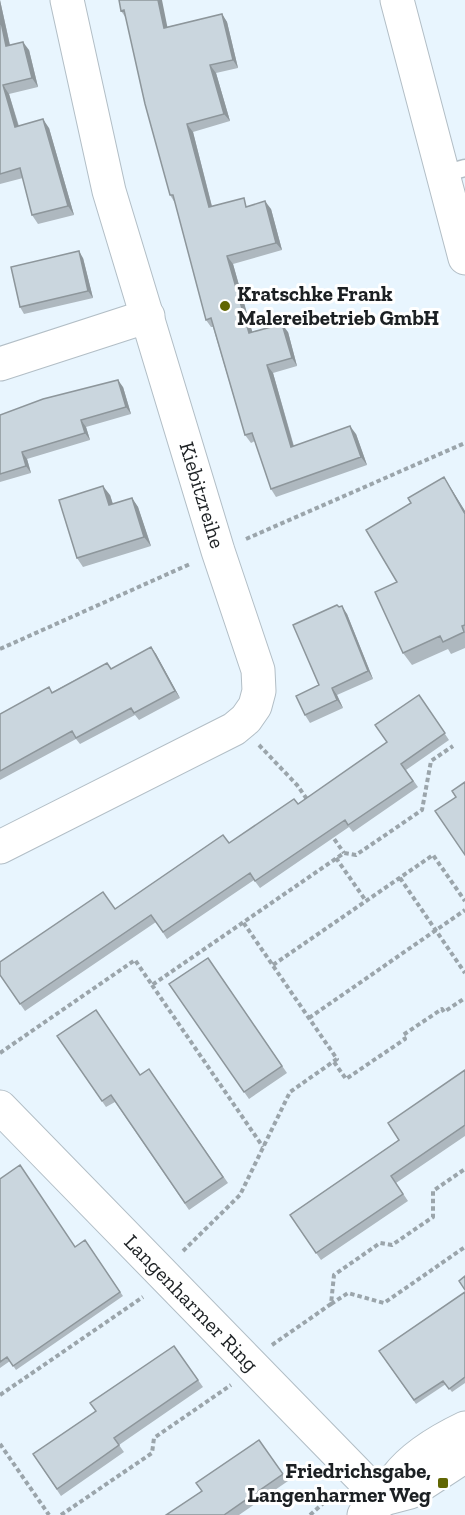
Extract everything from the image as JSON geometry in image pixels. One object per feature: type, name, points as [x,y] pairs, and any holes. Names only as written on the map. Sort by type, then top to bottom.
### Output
[{"type":"street","name":"Kiebitzreihe","points":[[0,847],[240,725],[255,706],[259,691],[259,675],[218,551],[109,191],[68,0]]},
{"type":"street","points":[[398,0],[454,171],[465,258]]},
{"type":"street","points":[[0,364],[148,316]]},
{"type":"street","name":"Langenharmer Ring","points":[[0,1107],[252,1365],[373,1507]]},
{"type":"street","points":[[373,1507],[398,1475],[441,1440],[465,1428]]},
{"type":"street","points":[[373,1507],[410,1492],[465,1456]]},
{"type":"path","points":[[0,649],[465,443]]},
{"type":"path","points":[[240,725],[297,785],[310,804]]},
{"type":"path","points":[[152,985],[336,858],[344,853],[356,855],[422,810],[431,761],[453,746]]},
{"type":"path","points":[[324,824],[344,853]]},
{"type":"path","points":[[273,965],[433,855],[465,901]]},
{"type":"path","points":[[336,858],[366,901]]},
{"type":"path","points":[[400,878],[465,973]]},
{"type":"path","points":[[309,1017],[465,910]]},
{"type":"path","points":[[0,1395],[164,1276],[240,1195],[290,1092],[337,1059],[243,922]]},
{"type":"path","points":[[0,1053],[135,960],[263,1147]]},
{"type":"path","points":[[334,1062],[346,1079],[405,1039],[403,1035],[442,1008],[444,1012],[465,998]]},
{"type":"path","points":[[331,1304],[334,1275],[380,1243],[392,1245],[432,1217],[433,1191],[465,1169]]},
{"type":"path","points":[[61,1515],[152,1453],[154,1438],[331,1304],[348,1293],[384,1303],[465,1247]]},
{"type":"path","points":[[0,1444],[46,1514]]},
{"type":"building","points":[[119,0],[158,0],[164,28],[222,14],[233,60],[210,65],[224,114],[187,124],[209,207],[244,198],[246,207],[265,201],[276,243],[227,256],[249,333],[282,324],[292,358],[267,365],[291,447],[350,426],[361,457],[271,489],[252,433],[245,435],[211,318],[206,320],[173,195],[170,195],[145,104],[124,10],[121,11]]},
{"type":"building","points":[[0,17],[6,46],[23,42],[32,78],[3,85],[15,127],[43,119],[68,206],[32,215],[20,168],[0,174]]},
{"type":"building","points":[[79,251],[88,291],[20,307],[11,267]]},
{"type":"building","points":[[118,380],[126,407],[81,420],[85,433],[22,452],[26,466],[0,474],[0,415],[43,399]]},
{"type":"building","points":[[444,477],[465,514],[465,625],[462,626],[464,632],[443,642],[440,636],[403,653],[375,592],[397,582],[366,530],[411,503],[408,498]]},
{"type":"building","points":[[103,486],[109,505],[132,498],[144,537],[77,558],[59,500]]},
{"type":"building","points":[[337,605],[342,606],[368,671],[332,688],[337,700],[305,715],[296,696],[319,685],[293,625]]},
{"type":"building","points":[[151,647],[175,691],[134,713],[131,708],[76,738],[72,731],[0,771],[0,714],[49,687],[52,693],[107,663],[111,669]]},
{"type":"building","points":[[419,695],[445,733],[401,764],[413,781],[348,825],[345,820],[255,881],[250,873],[163,932],[151,915],[20,1004],[0,975],[0,962],[103,892],[115,909],[223,835],[229,843],[294,799],[298,804],[387,742],[375,725]]},
{"type":"building","points":[[465,782],[465,855],[435,811],[456,797],[452,791]]},
{"type":"building","points":[[208,958],[282,1066],[244,1092],[169,984]]},
{"type":"building","points":[[96,1010],[140,1075],[149,1069],[223,1177],[185,1203],[111,1095],[102,1101],[57,1036]]},
{"type":"building","points":[[465,1070],[465,1125],[391,1176],[403,1194],[316,1253],[290,1215],[399,1140],[388,1123]]},
{"type":"building","points":[[20,1165],[75,1247],[85,1240],[120,1292],[13,1366],[7,1357],[0,1362],[0,1179]]},
{"type":"building","points":[[465,1276],[465,1290],[459,1281]]},
{"type":"building","points":[[465,1292],[465,1377],[449,1389],[443,1381],[414,1400],[379,1351]]},
{"type":"building","points":[[174,1346],[198,1380],[114,1438],[119,1445],[57,1489],[33,1454],[96,1411],[90,1403]]},
{"type":"building","points":[[259,1440],[283,1474],[224,1515],[166,1515],[202,1491],[196,1483]]},
{"type":"place","name":"Kratschke Frank Malereibetrieb GmbH","points":[[225,306]]},
{"type":"place","name":"Friedrichsgabe, Langenharmer Weg","points":[[443,1483]]}]
